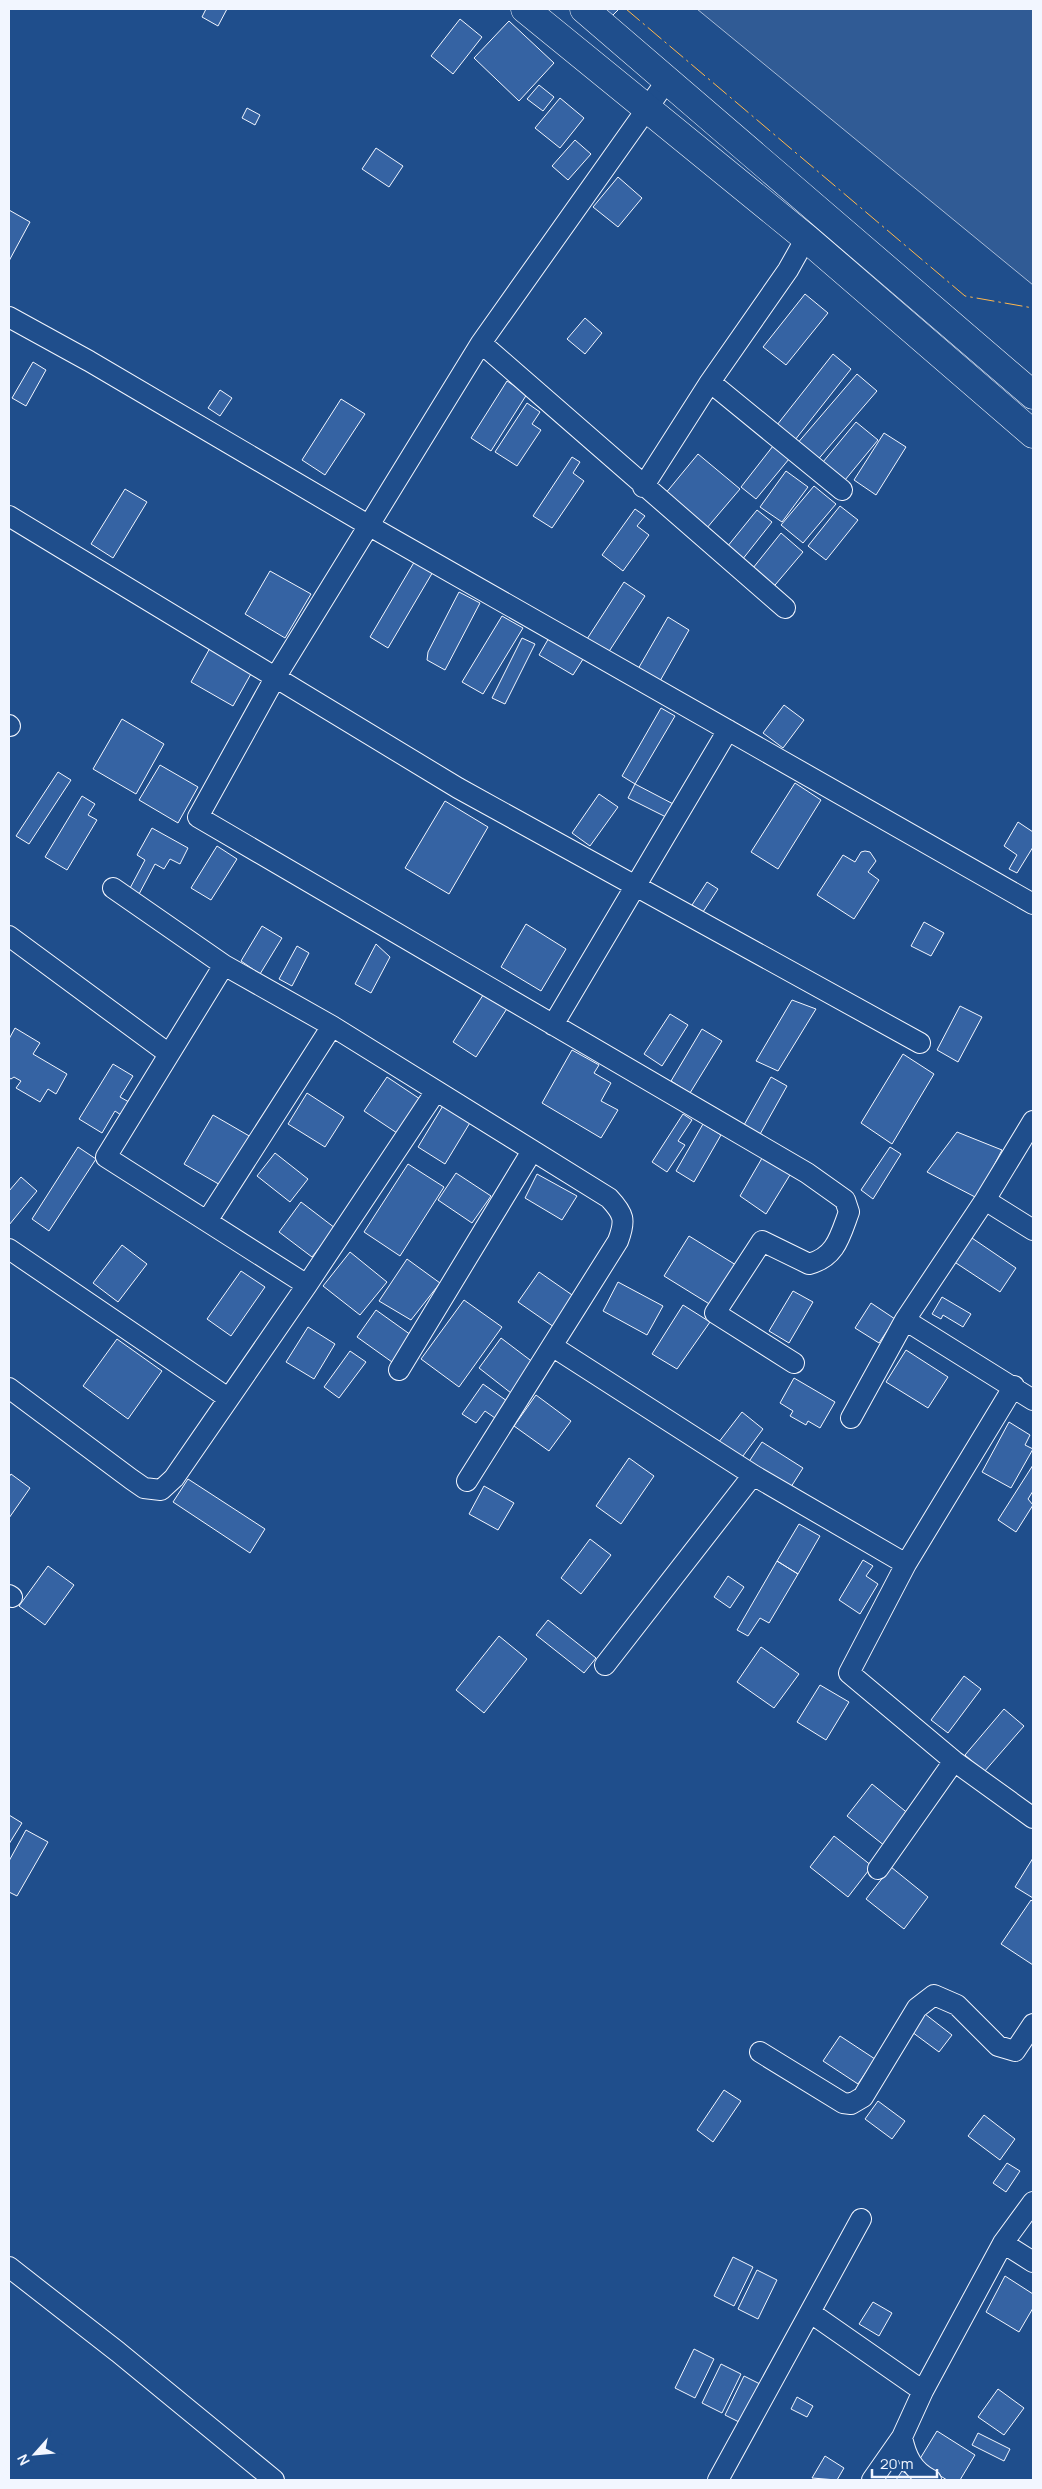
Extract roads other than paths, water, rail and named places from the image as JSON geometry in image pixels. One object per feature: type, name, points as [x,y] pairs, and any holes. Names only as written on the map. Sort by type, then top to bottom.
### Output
[{"type":"highway","points":[[525,9],[806,238],[1033,434]]},
{"type":"highway","points":[[584,9],[668,79],[1033,396]]},
{"type":"street","points":[[668,79],[481,343],[275,678],[198,817],[807,1173],[845,1200],[849,1212],[834,1249],[822,1261],[809,1264],[762,1240],[715,1313],[794,1363]]},
{"type":"street","points":[[643,486],[710,382],[788,270],[806,238]]},
{"type":"street","points":[[9,317],[89,361],[368,525],[1033,904]]},
{"type":"street","points":[[481,343],[785,608]]},
{"type":"street","points":[[710,382],[842,490]]},
{"type":"street","points":[[9,516],[458,788],[920,1043]]},
{"type":"street","points":[[553,1025],[728,730]]},
{"type":"street","points":[[113,888],[224,965],[332,1026],[436,1090],[532,1152],[609,1198],[621,1211],[624,1226],[618,1241],[467,1481]]},
{"type":"street","points":[[9,936],[169,1054]]},
{"type":"street","points":[[224,965],[106,1157],[307,1285]]},
{"type":"street","points":[[207,1221],[332,1026]]},
{"type":"street","points":[[9,1388],[144,1488],[161,1490],[174,1478],[307,1285],[436,1090]]},
{"type":"street","points":[[851,1418],[905,1320],[985,1200],[1033,1121]]},
{"type":"street","points":[[399,1370],[532,1152]]},
{"type":"street","points":[[985,1200],[1033,1230]]},
{"type":"street","points":[[9,1250],[228,1398]]},
{"type":"street","points":[[905,1320],[1014,1386],[1033,1400]]},
{"type":"street","points":[[552,1346],[753,1476],[906,1564]]},
{"type":"street","points":[[1014,1386],[906,1564],[849,1672],[954,1761],[1033,1818]]},
{"type":"street","points":[[605,1665],[753,1476]]},
{"type":"street","points":[[878,1868],[954,1761]]},
{"type":"street","points":[[760,2052],[843,2103],[851,2104],[863,2097],[917,2008],[934,1995],[957,2005],[998,2046],[1015,2051],[1033,2024]]},
{"type":"street","points":[[872,2480],[902,2437],[924,2391],[1003,2243],[1033,2202]]},
{"type":"street","points":[[720,2479],[861,2220]]},
{"type":"street","points":[[1003,2243],[1033,2262]]},
{"type":"street","points":[[9,2267],[118,2352],[274,2480]]},
{"type":"street","points":[[811,2313],[924,2391]]},
{"type":"street","points":[[902,2437],[905,2455],[920,2474],[931,2480]]}]
